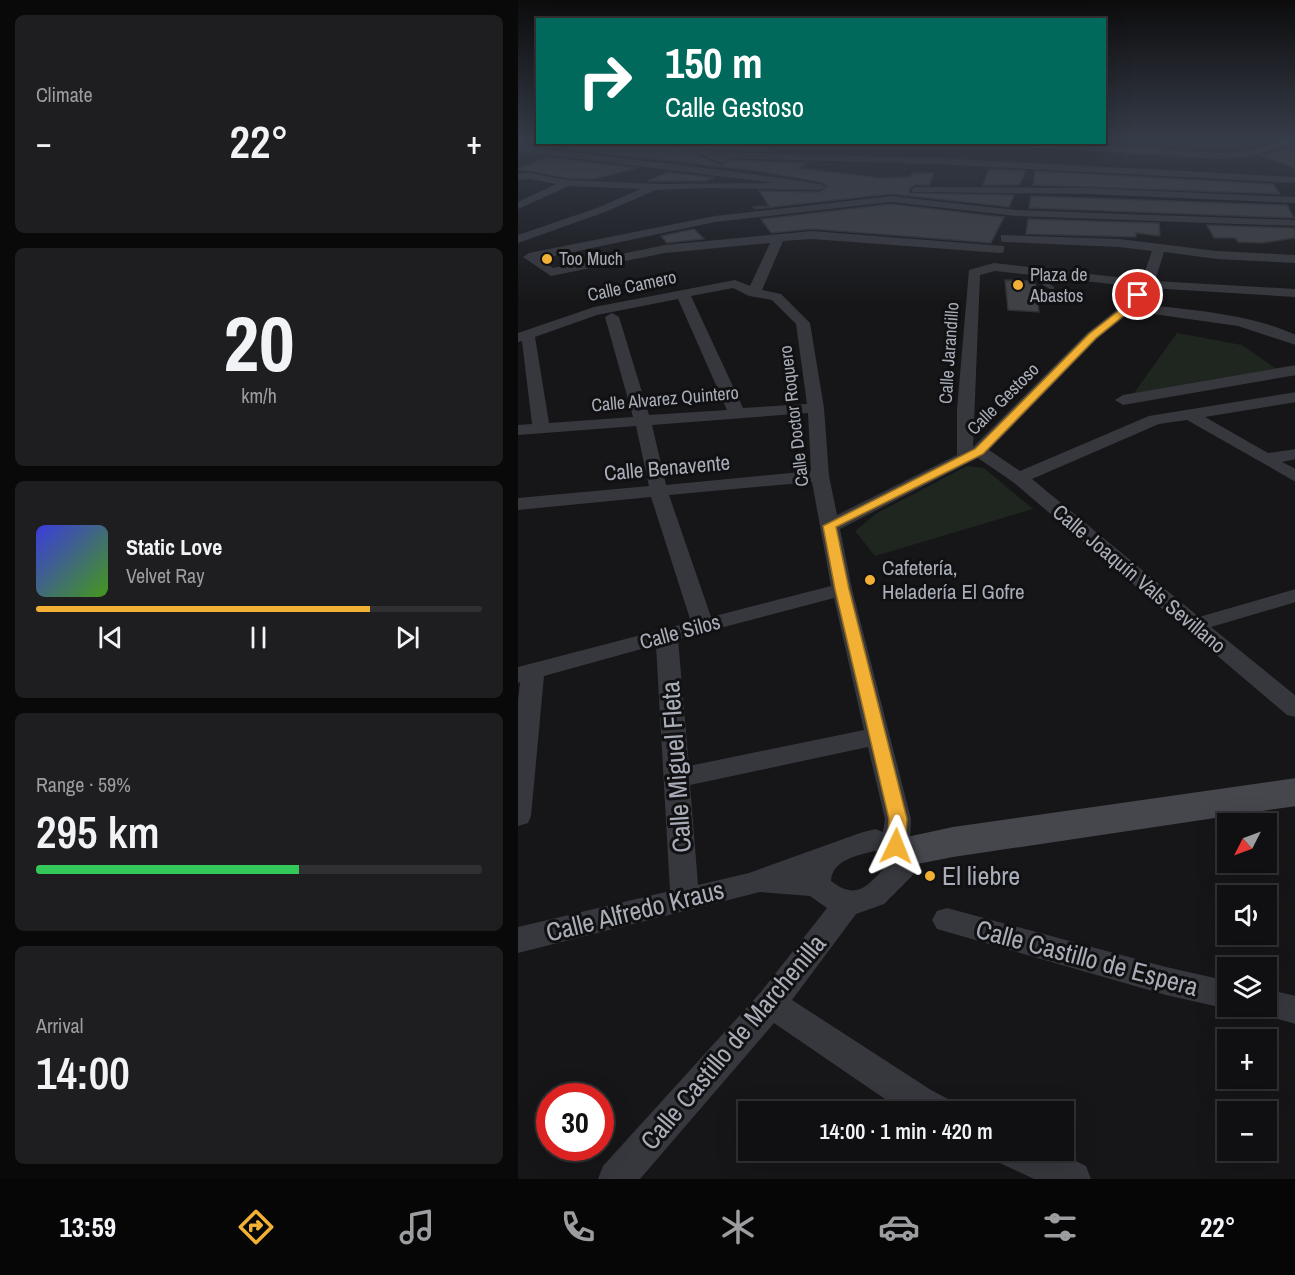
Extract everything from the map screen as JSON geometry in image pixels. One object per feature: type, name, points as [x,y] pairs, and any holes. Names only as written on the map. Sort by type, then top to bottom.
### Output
[{"type":"street","points":[[522,202],[541,194]]},
{"type":"street","points":[[518,239],[640,194]]},
{"type":"street","points":[[522,256],[551,272],[665,249],[778,238],[866,194]]},
{"type":"street","points":[[880,194],[892,195],[1008,230],[1217,255],[1295,259]]},
{"type":"street","points":[[892,195],[897,194]]},
{"type":"street","points":[[1214,194],[1295,200]]},
{"type":"street","points":[[522,256],[715,219],[818,220],[1008,230],[1206,229],[1295,223]]},
{"type":"street","points":[[1206,229],[1217,255]]},
{"type":"street","points":[[1008,230],[994,267],[1044,275],[1147,284],[1295,293]]},
{"type":"street","points":[[754,293],[778,238]]},
{"type":"street","name":"Calle Gestoso","points":[[830,526],[973,454],[1092,336],[1130,307],[1147,284],[1159,248]]},
{"type":"street","name":"Calle Jarandillo","points":[[973,454],[964,446],[974,273],[994,267]]},
{"type":"street","name":"Calle Camero","points":[[523,336],[594,310],[735,284],[754,293]]},
{"type":"street","points":[[1271,291],[1295,301]]},
{"type":"street","name":"Calle Doctor Roquero","points":[[754,293],[776,297],[803,323],[816,408],[820,476],[842,589],[898,819],[899,849]]},
{"type":"street","points":[[683,294],[737,413]]},
{"type":"street","points":[[1130,307],[1246,324],[1269,329],[1295,341]]},
{"type":"street","points":[[612,316],[643,422],[659,492],[703,626]]},
{"type":"street","points":[[523,336],[524,364],[541,428]]},
{"type":"street","points":[[1123,400],[1295,370]]},
{"type":"street","points":[[1019,478],[1155,420],[1295,397]]},
{"type":"street","name":"Calle Alvarez Quintero","points":[[518,430],[816,408]]},
{"type":"street","points":[[1189,414],[1295,477]]},
{"type":"street","name":"Calle Joaquín Vals Sevillano","points":[[973,454],[1019,478],[1295,709]]},
{"type":"street","points":[[1266,459],[1295,454]]},
{"type":"street","name":"Calle Benavente","points":[[518,504],[820,476]]},
{"type":"street","name":"Calle Silos","points":[[525,673],[842,589]]},
{"type":"street","points":[[1194,625],[1295,595]]},
{"type":"street","name":"Calle Miguel Fleta","points":[[667,636],[685,899]]},
{"type":"street","points":[[518,816],[525,673]]},
{"type":"street","points":[[677,778],[878,736]]},
{"type":"street","points":[[753,882],[875,840],[899,849],[1295,792]]},
{"type":"street","points":[[753,882],[817,885],[827,896],[847,904],[873,897],[902,868],[899,849]]},
{"type":"street","points":[[817,885],[818,871],[831,855]]},
{"type":"street","name":"Calle Alfredo Kraus","points":[[518,940],[753,882]]},
{"type":"street","name":"Calle Castillo de Marchenilla","points":[[616,1179],[771,1003],[847,904]]},
{"type":"street","name":"Calle Castillo de Espera","points":[[947,920],[1166,981],[1217,993]]},
{"type":"street","points":[[771,1003],[918,1101]]},
{"type":"street","points":[[1277,1006],[1295,1010]]},
{"type":"street","points":[[1032,1161],[1059,1176]]},
{"type":"lane","points":[[1044,275],[1043,284],[1054,286]]},
{"type":"shaded area","points":[[1177,333],[1242,345],[1279,371],[1131,397]]},
{"type":"shaded area","points":[[967,466],[984,468],[1033,509],[875,556],[855,531],[877,513]]},
{"type":"building","points":[[761,194],[891,194],[755,209],[753,207],[769,206]]},
{"type":"building","points":[[891,194],[1014,195],[1009,207]]},
{"type":"building","points":[[1031,196],[1287,205],[1294,218],[1029,208]]},
{"type":"building","points":[[891,204],[1004,217],[991,243],[812,229],[771,233],[761,219]]},
{"type":"building","points":[[1028,219],[1159,223],[1160,236],[1136,233],[1136,237],[1026,234]]},
{"type":"building","points":[[1207,225],[1295,228],[1295,238],[1261,243],[1238,242],[1235,238],[1214,238]]},
{"type":"building","points":[[694,229],[704,239],[667,243],[661,236]]},
{"type":"building","points":[[1005,280],[1035,281],[1039,312],[1008,310]]},
{"type":"place","name":"Too Much","points":[[547,259]]},
{"type":"place","name":"Plaza de Abastos","points":[[1018,285]]},
{"type":"place","name":"Cafetería, Heladería El Gofre","points":[[870,580]]},
{"type":"place","name":"El liebre","points":[[930,876]]},
{"type":"route","points":[[896,846],[898,819],[842,589],[830,526],[979,451],[1092,336],[1130,307],[1138,295]]}]
